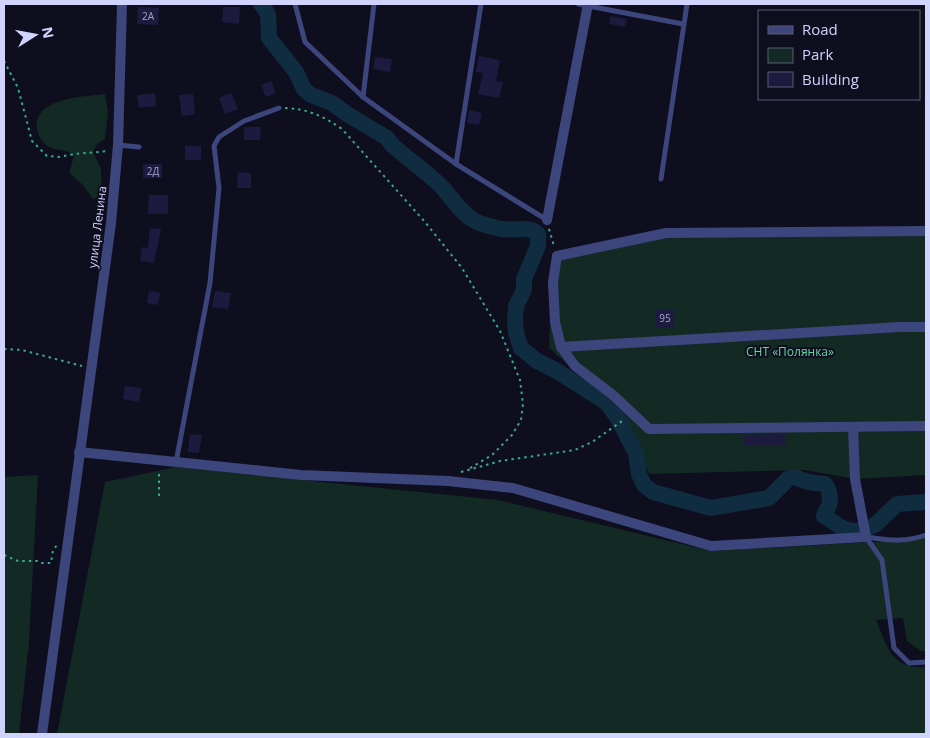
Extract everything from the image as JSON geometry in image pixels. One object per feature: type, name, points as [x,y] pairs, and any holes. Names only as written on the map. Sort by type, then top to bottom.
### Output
[{"type":"street","name":"улица Ленина","points":[[42,734],[110,224],[118,146],[122,4]]},
{"type":"street","points":[[547,220],[584,4]]},
{"type":"street","points":[[926,231],[666,233],[557,256],[553,282],[555,322],[561,347],[575,366],[613,395],[650,429],[926,426]]},
{"type":"street","points":[[561,347],[900,326],[926,327]]},
{"type":"street","points":[[79,452],[301,475],[448,481],[514,488],[711,546],[866,537],[854,478],[853,427]]},
{"type":"lane","points":[[295,4],[305,42],[363,97],[456,164],[547,220]]},
{"type":"lane","points":[[363,97],[374,4]]},
{"type":"lane","points":[[456,164],[481,4]]},
{"type":"lane","points":[[584,4],[683,24]]},
{"type":"lane","points":[[661,179],[687,4]]},
{"type":"lane","points":[[176,462],[210,283],[219,188],[214,146],[220,137],[244,121],[279,108]]},
{"type":"lane","points":[[118,146],[139,147]]},
{"type":"lane","points":[[866,537],[898,542],[926,535]]},
{"type":"lane","points":[[866,537],[882,560],[894,648],[909,663],[926,662]]},
{"type":"path","points":[[4,61],[18,88],[32,141],[47,156],[58,157],[112,150],[118,146]]},
{"type":"path","points":[[279,108],[300,109],[326,117],[342,129],[425,222],[462,268],[500,331],[520,380],[524,404],[521,420],[512,435],[492,455],[468,470]]},
{"type":"path","points":[[547,220],[557,256]]},
{"type":"path","points":[[4,349],[22,350],[91,368]]},
{"type":"path","points":[[458,473],[500,461],[575,450],[592,442],[623,421]]},
{"type":"path","points":[[159,496],[160,460]]},
{"type":"path","points":[[4,555],[18,561],[51,563],[54,550],[62,538]]},
{"type":"green space","points":[[105,94],[108,112],[105,139],[97,144],[93,152],[101,169],[102,196],[93,199],[82,184],[69,173],[74,156],[49,147],[41,139],[37,131],[38,118],[43,110],[62,101]]},
{"type":"green space","name":"СНТ «Полянка»","points":[[926,227],[926,475],[855,479],[804,470],[649,474],[625,415],[549,348],[552,255],[662,237]]},
{"type":"green space","points":[[176,467],[498,500],[711,551],[874,542],[926,537],[926,651],[921,651],[907,641],[903,618],[876,620],[892,655],[905,664],[914,667],[926,667],[926,734],[57,734],[105,482]]},
{"type":"green space","points":[[38,475],[29,642],[19,734],[4,734],[4,477]]},
{"type":"building","points":[[138,7],[159,8],[158,25],[137,24]]},
{"type":"building","points":[[223,7],[240,7],[239,24],[222,22]]},
{"type":"building","points":[[610,16],[627,19],[625,27],[609,24]]},
{"type":"building","points":[[479,56],[500,60],[496,81],[503,82],[499,98],[478,94],[483,73],[476,72]]},
{"type":"building","points":[[375,57],[392,59],[390,72],[373,69]]},
{"type":"building","points":[[271,81],[276,93],[266,97],[261,85]]},
{"type":"building","points":[[155,93],[156,106],[139,108],[137,95]]},
{"type":"building","points":[[231,93],[238,109],[225,114],[219,98]]},
{"type":"building","points":[[193,94],[195,114],[182,116],[179,95]]},
{"type":"building","points":[[469,110],[482,113],[479,125],[467,123]]},
{"type":"building","points":[[244,127],[261,127],[260,140],[244,140]]},
{"type":"building","points":[[185,146],[201,146],[201,160],[185,160]]},
{"type":"building","points":[[143,164],[162,164],[162,178],[143,178]]},
{"type":"building","points":[[238,172],[251,173],[251,188],[237,188]]},
{"type":"building","points":[[149,195],[168,195],[168,214],[148,214]]},
{"type":"building","points":[[150,228],[161,229],[154,263],[140,261],[142,247],[148,248]]},
{"type":"building","points":[[149,291],[160,293],[158,305],[147,303]]},
{"type":"building","points":[[215,291],[231,293],[228,309],[212,307]]},
{"type":"building","points":[[656,309],[675,309],[674,328],[656,327]]},
{"type":"building","points":[[125,386],[141,388],[139,402],[123,399]]},
{"type":"building","points":[[190,434],[202,435],[199,453],[188,452]]},
{"type":"building","points":[[785,434],[786,445],[743,445],[743,435]]},
{"type":"waterway","points":[[261,4],[268,14],[269,38],[296,72],[304,89],[311,95],[332,103],[387,138],[392,145],[440,185],[470,218],[484,225],[501,229],[525,229],[538,234],[538,246],[524,279],[524,290],[516,306],[516,333],[521,348],[537,361],[557,371],[607,403],[617,417],[636,453],[639,474],[644,485],[653,492],[711,508],[769,498],[789,478],[794,477],[808,482],[825,484],[829,491],[830,499],[824,516],[845,529],[861,530]]},
{"type":"waterway","points":[[868,528],[875,525],[897,504],[926,502]]}]
